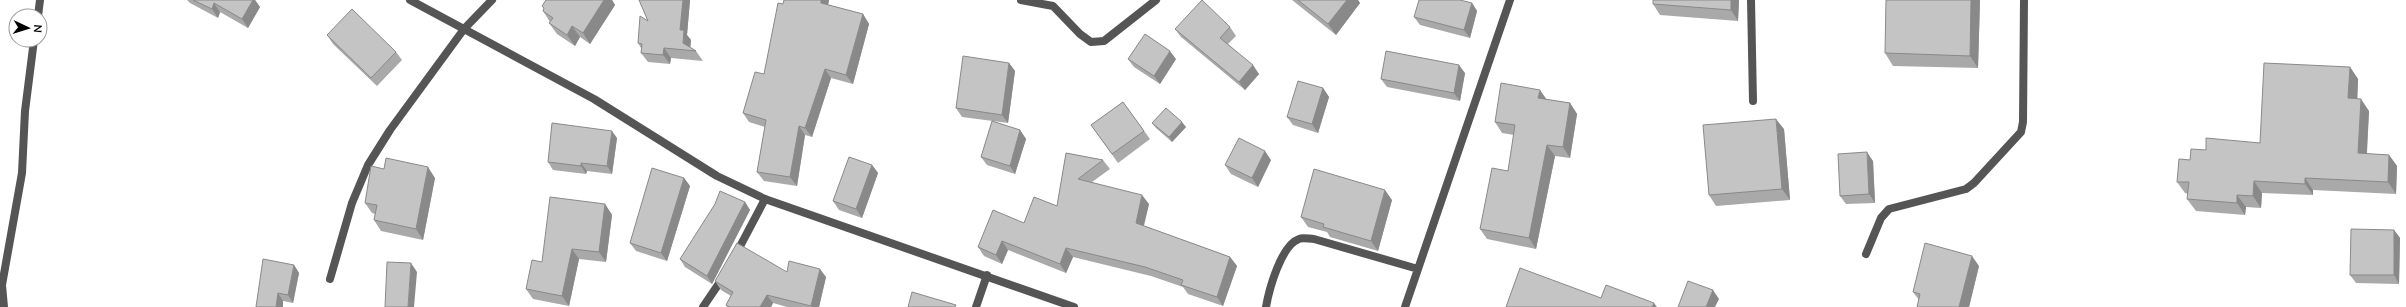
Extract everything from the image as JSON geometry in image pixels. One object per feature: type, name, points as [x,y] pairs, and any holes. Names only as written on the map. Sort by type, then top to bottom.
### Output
[{"type":"street","points":[[410,0],[594,99],[718,176],[765,199],[987,275],[1074,307]]},
{"type":"street","points":[[330,279],[352,203],[368,165],[390,130],[464,29],[492,0]]},
{"type":"street","points":[[1021,0],[1052,6],[1080,34],[1091,42],[1104,41],[1156,0]]},
{"type":"street","points":[[1405,307],[1510,0]]},
{"type":"street","points":[[1751,0],[1753,101]]},
{"type":"street","points":[[1866,254],[1881,218],[1889,209],[1966,189],[1974,183],[2021,132],[2023,122],[2024,0]]},
{"type":"street","points":[[4,307],[2,285],[22,173],[25,111],[33,48]]},
{"type":"street","points":[[702,307],[731,263],[765,199]]},
{"type":"street","points":[[1266,307],[1269,289],[1284,253],[1291,243],[1300,238],[1314,239],[1418,269]]},
{"type":"street","points":[[976,307],[987,275]]},
{"type":"building","points":[[193,0],[253,0],[242,19],[214,3],[212,9]]},
{"type":"building","points":[[546,0],[604,0],[583,33],[572,26],[567,35],[549,23],[553,18],[543,11],[544,8],[542,6]]},
{"type":"building","points":[[639,0],[683,0],[680,30],[684,30],[683,43],[696,51],[664,48],[663,55],[641,53],[642,44],[638,43],[640,16],[648,21]]},
{"type":"building","points":[[784,0],[821,0],[821,3],[863,14],[846,75],[825,69],[805,128],[799,126],[790,177],[757,172],[766,120],[743,113],[755,72],[764,74],[778,3],[783,4]]},
{"type":"building","points":[[1202,0],[1230,27],[1220,38],[1253,65],[1239,82],[1175,29]]},
{"type":"building","points":[[1298,0],[1347,0],[1328,24]]},
{"type":"building","points":[[1419,0],[1460,0],[1472,3],[1464,30],[1414,17]]},
{"type":"building","points":[[1653,0],[1731,0],[1731,10],[1653,4]]},
{"type":"building","points":[[1886,0],[1971,0],[1970,56],[1885,53]]},
{"type":"building","points":[[352,9],[396,52],[371,78],[327,35]]},
{"type":"building","points":[[1145,34],[1170,51],[1154,76],[1128,59]]},
{"type":"building","points":[[1386,51],[1459,65],[1454,93],[1381,79]]},
{"type":"building","points":[[963,56],[1009,63],[1002,115],[956,108]]},
{"type":"building","points":[[2264,63],[2350,67],[2348,98],[2361,99],[2358,153],[2389,155],[2388,182],[2305,178],[2305,184],[2254,181],[2253,196],[2237,195],[2237,203],[2187,199],[2189,182],[2177,182],[2179,159],[2190,160],[2191,149],[2206,150],[2206,138],[2260,143]]},
{"type":"building","points":[[1298,81],[1323,88],[1312,124],[1287,117]]},
{"type":"building","points":[[1501,83],[1540,90],[1538,98],[1570,103],[1563,147],[1547,145],[1529,238],[1480,229],[1492,168],[1508,171],[1515,125],[1495,122]]},
{"type":"building","points":[[1123,102],[1144,131],[1112,154],[1091,125]]},
{"type":"building","points":[[1166,108],[1182,122],[1169,137],[1152,123]]},
{"type":"building","points":[[1776,119],[1782,189],[1709,195],[1703,125]]},
{"type":"building","points":[[992,121],[1020,130],[1010,166],[981,157]]},
{"type":"building","points":[[552,123],[612,131],[607,166],[581,163],[581,166],[548,162]]},
{"type":"building","points":[[1239,138],[1265,151],[1252,178],[1225,165]]},
{"type":"building","points":[[1867,152],[1869,194],[1840,196],[1838,154]]},
{"type":"building","points":[[1066,153],[1103,160],[1078,179],[1142,195],[1136,223],[1230,257],[1217,297],[1181,285],[1183,280],[1145,267],[1066,248],[1060,264],[1002,241],[996,255],[978,247],[993,210],[1024,223],[1034,197],[1057,206]]},
{"type":"building","points":[[849,157],[872,165],[856,209],[833,201]]},
{"type":"building","points":[[386,158],[428,167],[416,229],[374,220],[377,205],[365,203],[371,166],[384,169]]},
{"type":"building","points":[[652,168],[684,178],[661,253],[630,243]]},
{"type":"building","points":[[1314,169],[1385,190],[1371,241],[1323,227],[1324,224],[1301,217]]},
{"type":"building","points":[[720,191],[745,202],[707,276],[680,259],[715,204]]},
{"type":"building","points":[[550,197],[605,204],[599,252],[572,249],[562,296],[526,289],[532,260],[542,262]]},
{"type":"building","points":[[2351,229],[2394,230],[2394,275],[2350,275]]},
{"type":"building","points":[[737,243],[787,272],[789,261],[820,269],[811,306],[767,295],[760,307],[730,307],[726,305],[733,292],[715,281]]},
{"type":"building","points":[[1925,243],[1972,256],[1959,307],[1917,307],[1920,294],[1913,292]]},
{"type":"building","points":[[263,259],[294,265],[288,295],[278,293],[276,307],[256,307]]},
{"type":"building","points":[[387,262],[411,263],[408,307],[385,307]]},
{"type":"building","points":[[1520,268],[1601,298],[1606,285],[1654,303],[1652,307],[1506,307]]},
{"type":"building","points":[[1688,281],[1713,290],[1706,307],[1678,307]]},
{"type":"building","points":[[912,292],[956,305],[955,307],[908,307]]}]
